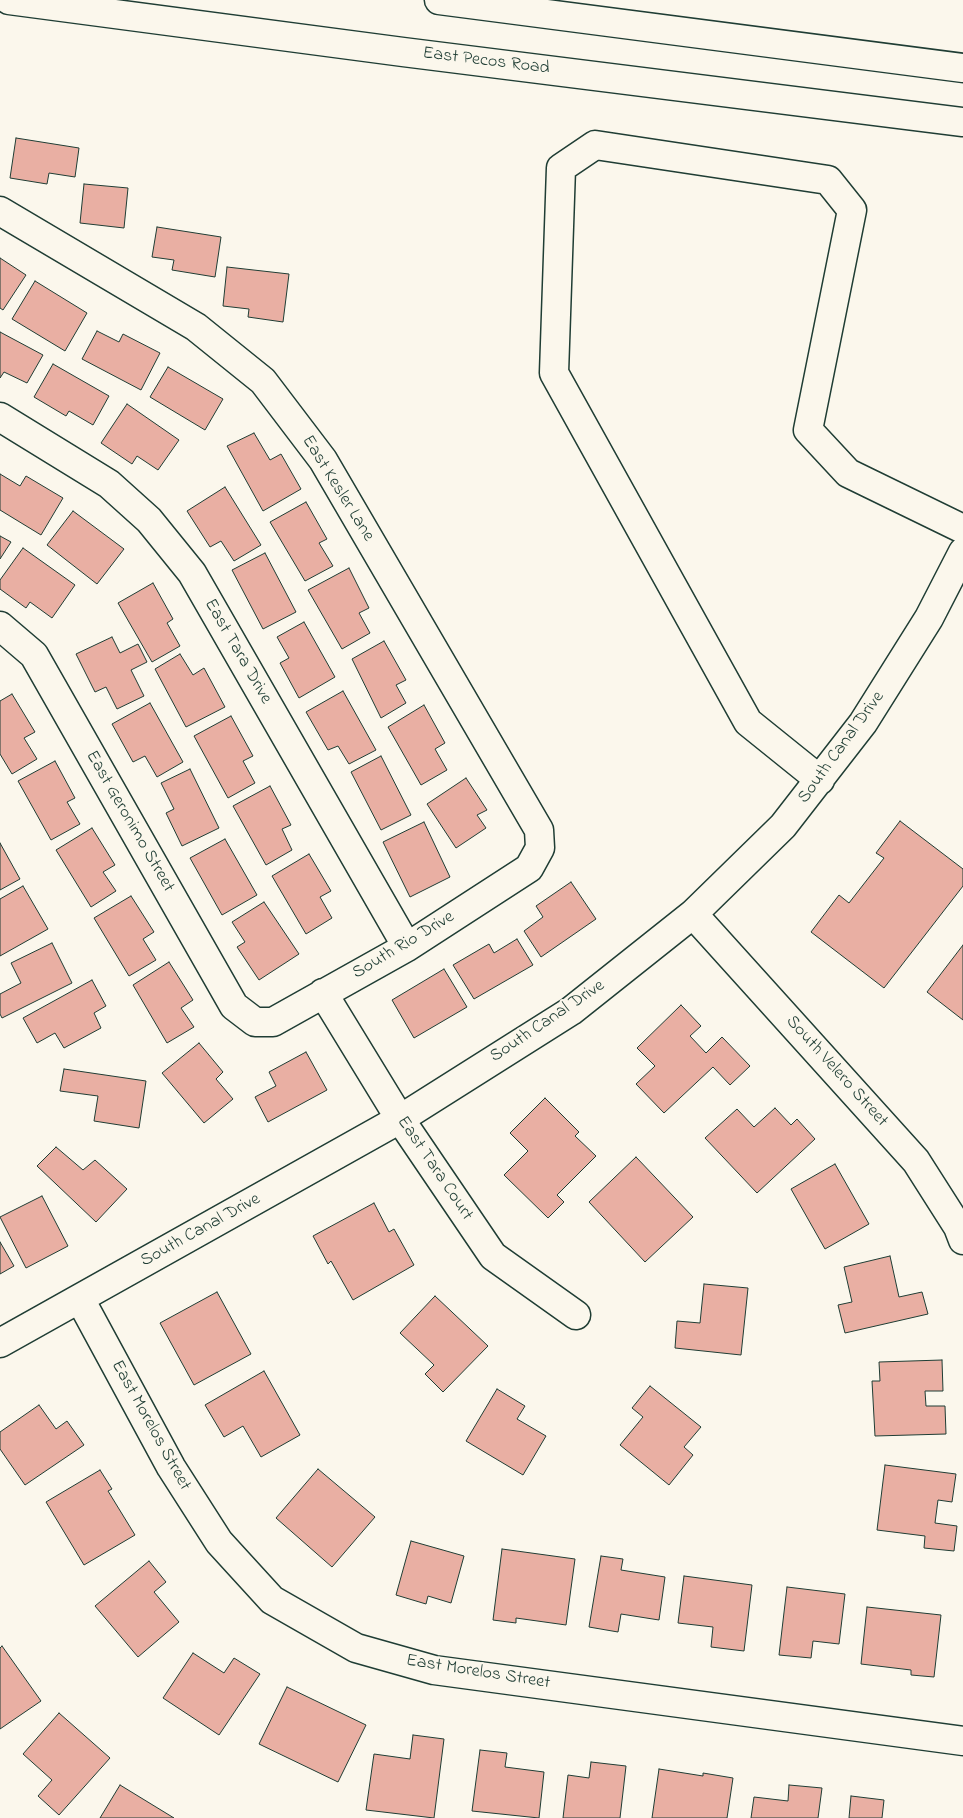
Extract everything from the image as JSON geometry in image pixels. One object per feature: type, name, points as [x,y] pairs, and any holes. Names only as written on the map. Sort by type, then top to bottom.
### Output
[{"type":"street","name":"East Pecos Road","points":[[9,0],[383,50],[963,122]]},
{"type":"street","points":[[439,0],[963,68]]},
{"type":"street","points":[[820,780],[748,722],[554,373],[561,168],[595,145],[828,180],[852,210],[808,430],[848,473],[963,528]]},
{"type":"street","name":"East Kesler Lane","points":[[0,211],[196,327],[263,381],[323,460],[539,830],[540,848]]},
{"type":"street","name":"East Tara Drive","points":[[0,417],[109,484],[149,520],[192,573],[407,948]]},
{"type":"street","name":"South Canal Drive","points":[[0,1343],[400,1118],[571,1011],[693,914],[783,826],[863,723],[929,618],[963,552]]},
{"type":"street","name":"East Geronimo Street","points":[[0,626],[34,655],[234,1006],[254,1022]]},
{"type":"street","name":"South Rio Drive","points":[[254,1022],[273,1022],[407,948],[529,868],[540,848]]},
{"type":"street","name":"South Velero Street","points":[[693,914],[916,1160],[958,1227],[963,1240]]},
{"type":"street","name":"East Tara Court","points":[[323,993],[400,1118],[492,1256],[576,1315]]},
{"type":"street","name":"East Morelos Street","points":[[80,1299],[171,1467],[219,1542],[272,1600],[356,1648],[434,1670],[963,1741]]},
{"type":"building","points":[[16,138],[79,148],[75,177],[49,173],[47,184],[10,178]]},
{"type":"building","points":[[84,184],[128,188],[124,228],[80,223]]},
{"type":"building","points":[[157,227],[221,237],[215,277],[172,270],[174,260],[152,257]]},
{"type":"building","points":[[0,258],[26,275],[3,310],[0,308]]},
{"type":"building","points":[[227,267],[289,274],[283,322],[248,317],[249,309],[223,306]]},
{"type":"building","points":[[35,281],[87,313],[65,351],[12,319]]},
{"type":"building","points":[[97,331],[119,342],[123,334],[160,353],[141,390],[82,359]]},
{"type":"building","points":[[0,332],[43,355],[27,383],[4,372],[0,378]]},
{"type":"building","points":[[53,364],[109,396],[93,425],[69,411],[66,416],[34,397]]},
{"type":"building","points":[[168,367],[223,399],[205,430],[150,397]]},
{"type":"building","points":[[127,404],[179,440],[158,470],[137,456],[132,464],[101,443]]},
{"type":"building","points":[[254,433],[270,460],[281,454],[301,489],[263,511],[227,446]]},
{"type":"building","points":[[0,474],[20,486],[26,476],[63,498],[41,535],[0,510]]},
{"type":"building","points":[[225,487],[261,545],[234,561],[221,541],[210,547],[187,511]]},
{"type":"building","points":[[306,502],[327,539],[319,543],[333,566],[305,581],[270,522]]},
{"type":"building","points":[[73,511],[124,549],[97,584],[47,545]]},
{"type":"building","points":[[0,536],[11,542],[0,559]]},
{"type":"building","points":[[23,548],[75,585],[52,618],[30,602],[26,608],[0,589],[0,580]]},
{"type":"building","points":[[265,553],[296,612],[263,629],[232,570]]},
{"type":"building","points":[[349,568],[369,608],[359,613],[370,633],[342,649],[308,590]]},
{"type":"building","points":[[153,583],[173,619],[167,623],[180,646],[152,662],[118,603]]},
{"type":"building","points":[[304,622],[335,677],[299,698],[280,663],[289,658],[277,637]]},
{"type":"building","points":[[112,637],[120,653],[138,644],[147,662],[131,670],[144,696],[117,709],[106,687],[95,692],[76,654]]},
{"type":"building","points":[[384,641],[406,680],[396,685],[406,703],[381,718],[352,659]]},
{"type":"building","points":[[180,654],[193,675],[204,668],[225,707],[186,727],[155,669]]},
{"type":"building","points":[[343,691],[376,750],[349,764],[338,746],[328,750],[306,712]]},
{"type":"building","points":[[12,694],[35,732],[24,738],[37,759],[12,774],[0,754],[0,701]]},
{"type":"building","points":[[150,703],[183,762],[157,777],[145,756],[133,762],[112,724]]},
{"type":"building","points":[[424,705],[445,743],[435,749],[447,770],[421,785],[388,727]]},
{"type":"building","points":[[231,716],[253,756],[243,761],[255,783],[228,798],[194,736]]},
{"type":"building","points":[[381,756],[411,815],[381,830],[351,772]]},
{"type":"building","points":[[55,761],[75,798],[67,802],[80,824],[51,840],[18,781]]},
{"type":"building","points":[[190,769],[219,828],[182,846],[166,813],[174,809],[161,783]]},
{"type":"building","points":[[466,778],[487,810],[477,815],[486,828],[456,848],[427,804]]},
{"type":"building","points":[[270,786],[291,825],[282,829],[292,850],[266,865],[233,806]]},
{"type":"building","points":[[900,821],[963,869],[963,886],[884,988],[811,932],[839,895],[849,903],[884,858],[876,853]]},
{"type":"building","points":[[424,822],[450,877],[410,897],[383,842]]},
{"type":"building","points":[[92,828],[115,865],[103,872],[116,891],[91,907],[56,850]]},
{"type":"building","points":[[225,839],[257,895],[222,915],[190,858]]},
{"type":"building","points":[[0,843],[20,879],[0,890]]},
{"type":"building","points":[[309,854],[331,891],[320,897],[332,918],[306,934],[272,876]]},
{"type":"building","points":[[571,882],[596,919],[541,957],[524,931],[543,917],[536,906]]},
{"type":"building","points":[[23,886],[48,929],[0,956],[0,899]]},
{"type":"building","points":[[131,896],[154,932],[143,939],[156,960],[129,976],[94,918]]},
{"type":"building","points":[[264,902],[299,954],[259,980],[237,947],[245,942],[232,922]]},
{"type":"building","points":[[517,939],[533,965],[474,999],[453,965],[489,944],[494,953]]},
{"type":"building","points":[[52,943],[72,983],[2,1018],[0,1014],[0,994],[21,983],[11,963]]},
{"type":"building","points":[[963,945],[963,1020],[927,992]]},
{"type":"building","points":[[169,962],[193,1000],[181,1008],[194,1027],[167,1043],[133,985]]},
{"type":"building","points":[[444,969],[467,1007],[414,1038],[392,1000]]},
{"type":"building","points":[[92,980],[106,1006],[94,1013],[101,1028],[64,1048],[55,1033],[37,1043],[23,1018]]},
{"type":"building","points":[[681,1005],[701,1026],[690,1036],[706,1053],[722,1037],[750,1066],[730,1085],[713,1067],[664,1113],[636,1084],[655,1066],[637,1048]]},
{"type":"building","points":[[199,1043],[223,1072],[216,1079],[233,1099],[204,1123],[162,1073]]},
{"type":"building","points":[[306,1052],[327,1090],[268,1122],[255,1097],[276,1086],[269,1072]]},
{"type":"building","points":[[64,1069],[146,1081],[139,1128],[94,1121],[98,1096],[60,1091]]},
{"type":"building","points":[[545,1098],[579,1132],[575,1136],[596,1156],[557,1195],[564,1202],[548,1218],[504,1175],[528,1151],[510,1133]]},
{"type":"building","points":[[775,1108],[791,1125],[797,1119],[815,1139],[757,1193],[705,1138],[737,1109],[754,1127]]},
{"type":"building","points":[[56,1147],[83,1170],[95,1160],[127,1189],[96,1222],[37,1166]]},
{"type":"building","points":[[636,1157],[693,1217],[645,1262],[589,1202]]},
{"type":"building","points":[[835,1164],[869,1224],[825,1249],[791,1189]]},
{"type":"building","points":[[42,1196],[68,1246],[26,1268],[0,1217]]},
{"type":"building","points":[[374,1203],[389,1232],[394,1229],[414,1265],[353,1300],[331,1261],[328,1264],[313,1236]]},
{"type":"building","points":[[0,1242],[14,1266],[0,1274]]},
{"type":"building","points":[[890,1256],[899,1297],[922,1292],[928,1314],[845,1333],[838,1305],[852,1302],[844,1267]]},
{"type":"building","points":[[704,1284],[748,1288],[741,1355],[675,1348],[677,1321],[700,1323]]},
{"type":"building","points":[[217,1292],[251,1354],[194,1385],[160,1323]]},
{"type":"building","points":[[435,1296],[488,1346],[443,1392],[425,1374],[434,1365],[400,1333]]},
{"type":"building","points":[[942,1360],[943,1391],[925,1391],[926,1406],[945,1406],[946,1434],[875,1436],[872,1381],[880,1381],[879,1362]]},
{"type":"building","points":[[264,1371],[300,1435],[261,1457],[243,1426],[224,1437],[205,1405]]},
{"type":"building","points":[[650,1386],[701,1427],[684,1447],[693,1455],[669,1485],[620,1445],[643,1417],[632,1408]]},
{"type":"building","points":[[497,1389],[525,1406],[517,1419],[546,1436],[523,1475],[466,1441]]},
{"type":"building","points":[[39,1405],[56,1429],[67,1421],[84,1445],[25,1485],[0,1449],[0,1432]]},
{"type":"building","points":[[885,1465],[956,1474],[952,1502],[938,1500],[935,1523],[957,1526],[954,1551],[924,1548],[925,1536],[877,1530]]},
{"type":"building","points":[[318,1469],[375,1517],[332,1567],[276,1518]]},
{"type":"building","points":[[100,1470],[112,1489],[108,1491],[135,1535],[84,1565],[46,1502]]},
{"type":"building","points":[[411,1541],[464,1556],[451,1603],[428,1596],[426,1604],[396,1595]]},
{"type":"building","points":[[502,1549],[575,1559],[566,1625],[516,1618],[516,1623],[493,1620]]},
{"type":"building","points":[[601,1556],[623,1559],[621,1570],[665,1577],[659,1620],[621,1614],[618,1632],[589,1627]]},
{"type":"building","points":[[149,1561],[166,1582],[154,1592],[179,1622],[138,1657],[95,1606]]},
{"type":"building","points":[[684,1576],[752,1585],[744,1651],[711,1647],[713,1627],[678,1623]]},
{"type":"building","points":[[787,1587],[845,1594],[839,1644],[813,1641],[811,1658],[779,1655]]},
{"type":"building","points":[[867,1607],[941,1615],[934,1677],[911,1675],[911,1670],[861,1664]]},
{"type":"building","points":[[2,1646],[41,1701],[0,1729],[0,1648]]},
{"type":"building","points":[[193,1653],[224,1673],[234,1658],[260,1674],[219,1735],[163,1698]]},
{"type":"building","points":[[287,1687],[366,1725],[338,1782],[259,1744]]},
{"type":"building","points":[[59,1713],[110,1758],[59,1815],[38,1796],[52,1780],[23,1754]]},
{"type":"building","points":[[413,1735],[444,1739],[434,1818],[366,1810],[374,1754],[410,1759]]},
{"type":"building","points":[[480,1750],[507,1753],[505,1767],[544,1772],[539,1818],[472,1811]]},
{"type":"building","points":[[591,1762],[626,1766],[620,1818],[563,1818],[568,1775],[589,1778]]},
{"type":"building","points":[[659,1769],[703,1776],[703,1773],[733,1778],[727,1818],[652,1818]]},
{"type":"building","points":[[120,1785],[174,1818],[100,1818]]},
{"type":"building","points":[[789,1785],[822,1788],[818,1818],[751,1818],[754,1797],[788,1801]]},
{"type":"building","points":[[851,1796],[884,1800],[882,1818],[849,1818]]}]
